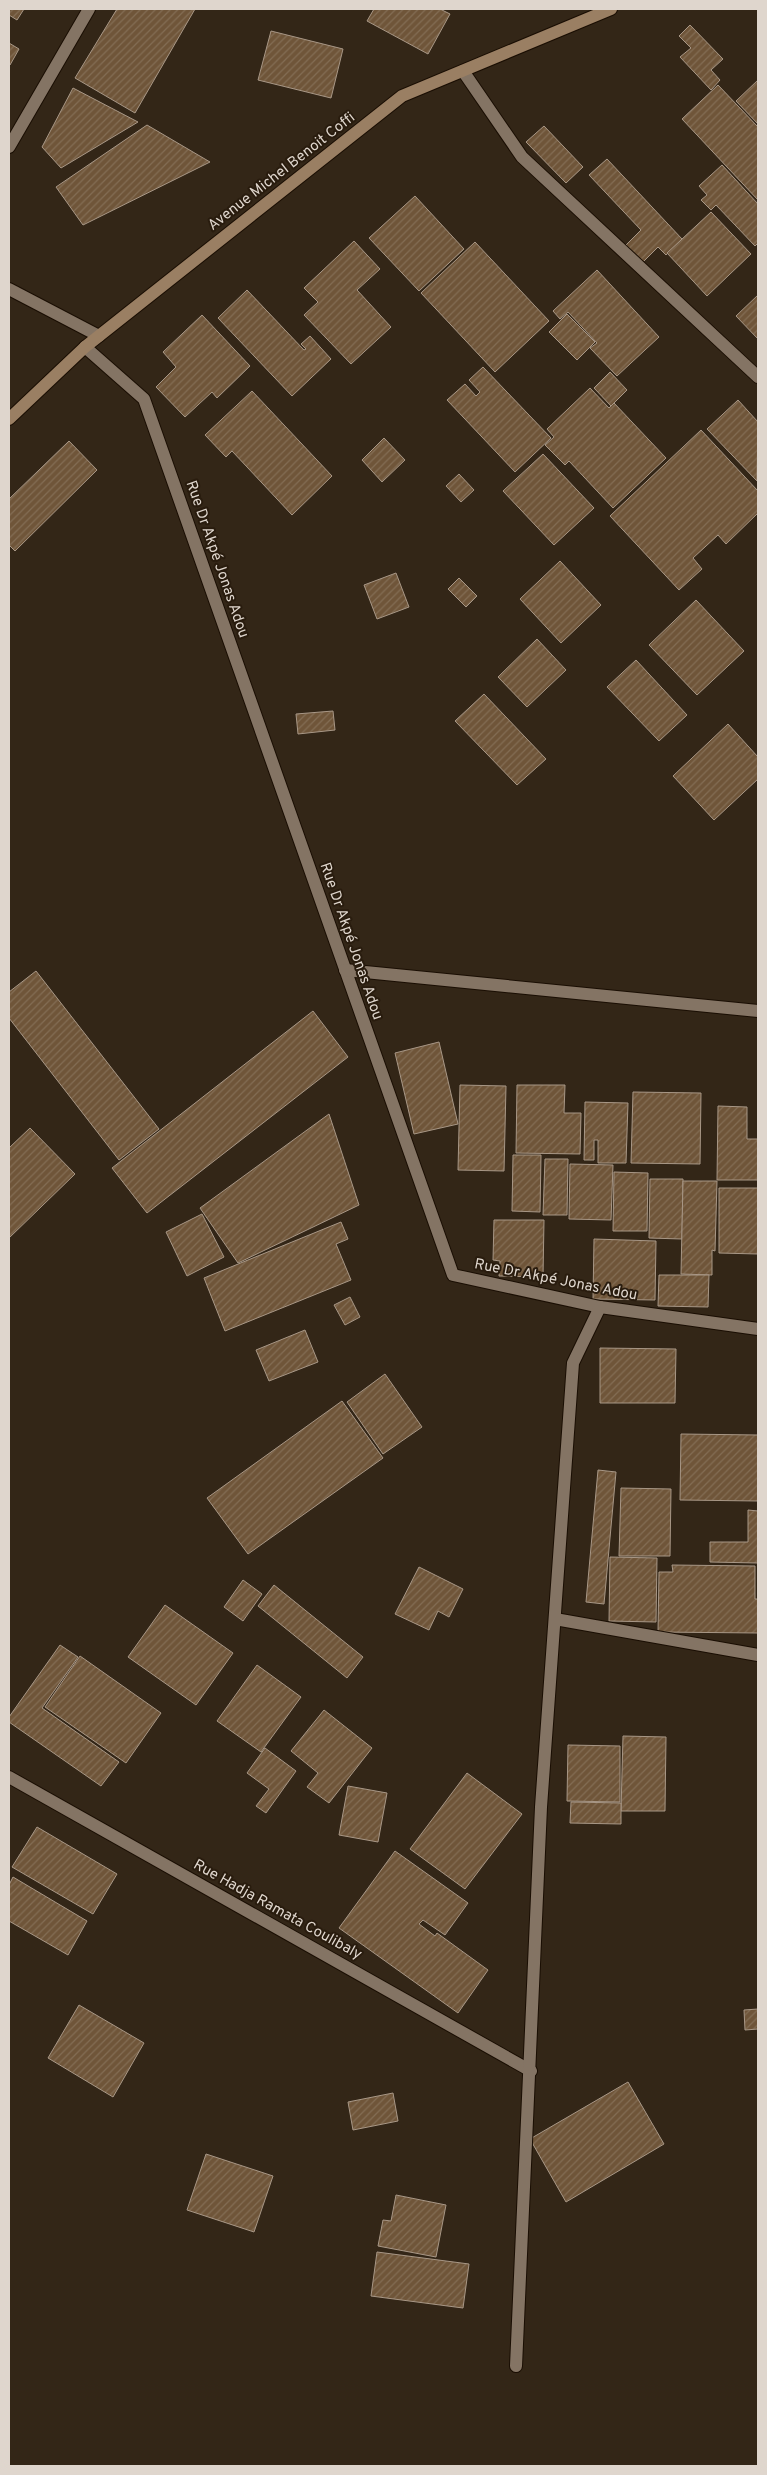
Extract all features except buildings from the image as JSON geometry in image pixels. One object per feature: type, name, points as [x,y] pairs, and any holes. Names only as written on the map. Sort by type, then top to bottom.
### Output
[{"type":"street","points":[[9,147],[89,9]]},
{"type":"street","name":"Avenue Michel Benoit Coffi","points":[[9,419],[85,347],[402,96],[611,9]]},
{"type":"street","points":[[463,71],[522,157],[758,376]]},
{"type":"street","points":[[9,289],[99,336]]},
{"type":"street","name":"Rue Dr Akpé Jonas Adou","points":[[85,347],[144,399],[453,1275],[600,1307],[758,1330]]},
{"type":"street","points":[[346,970],[758,1012]]},
{"type":"street","points":[[516,2366],[531,2071],[541,1807],[573,1363],[600,1307]]},
{"type":"street","points":[[555,1619],[758,1655]]},
{"type":"street","name":"Rue Hadja Ramata Coulibaly","points":[[9,1777],[531,2071]]}]
